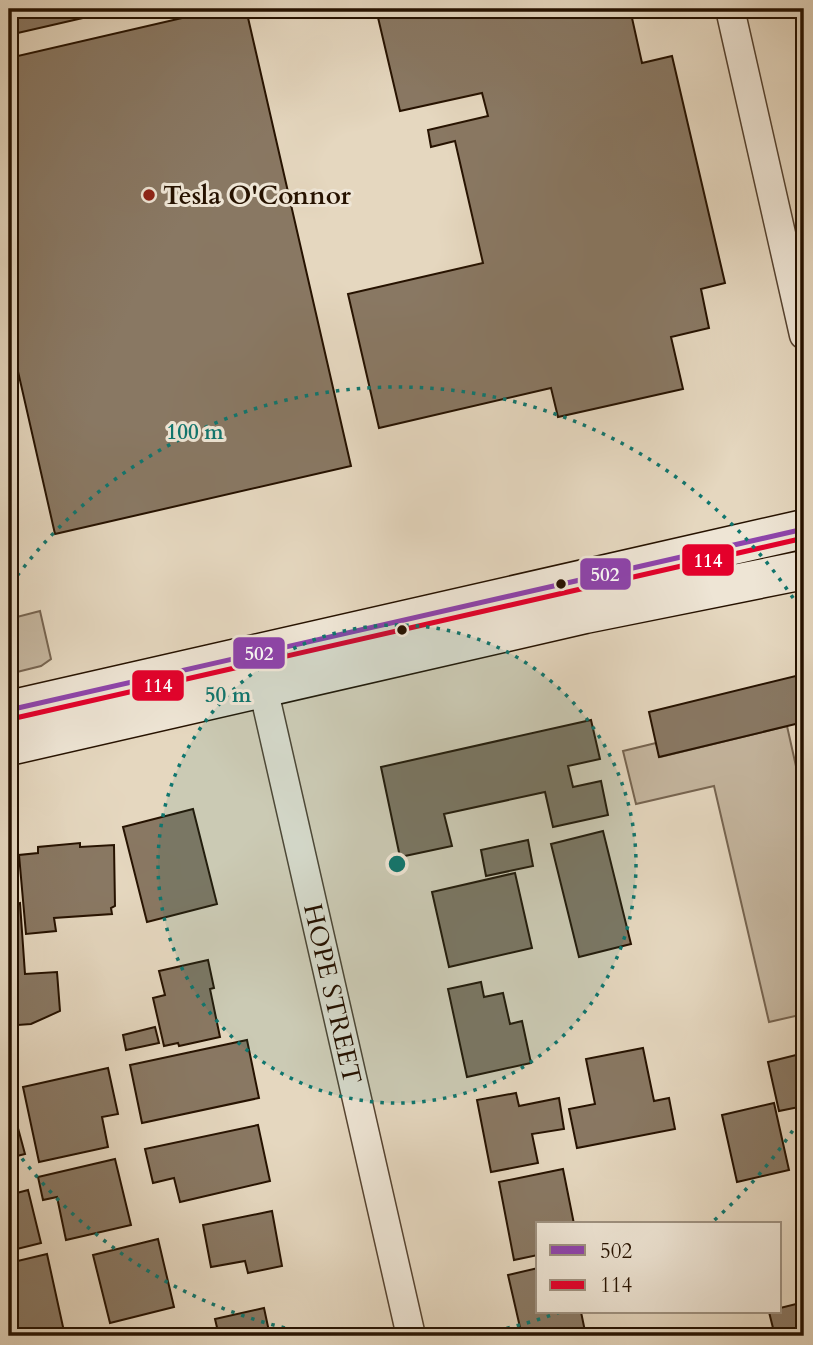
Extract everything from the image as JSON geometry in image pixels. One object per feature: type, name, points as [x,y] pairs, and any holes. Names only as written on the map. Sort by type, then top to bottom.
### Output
[{"type":"main road","points":[[9,746],[259,671],[804,529]]},
{"type":"main road","points":[[9,710],[259,671],[585,614],[804,570]]},
{"type":"street","points":[[730,9],[804,335]]},
{"type":"street","name":"HOPE STREET","points":[[259,671],[411,1336]]},
{"type":"shaded area","points":[[40,611],[51,659],[41,666],[9,674],[9,619]]},
{"type":"shaded area","points":[[787,726],[804,802],[804,1014],[769,1022],[714,786],[636,804],[623,751],[656,743],[660,757]]},
{"type":"building","points":[[9,9],[122,9],[9,35]]},
{"type":"building","name":"Tesla O'Connor","points":[[221,9],[246,9],[351,466],[55,534],[9,332],[9,58]]},
{"type":"building","points":[[376,9],[630,9],[642,63],[672,56],[725,283],[701,289],[709,328],[671,337],[683,389],[558,417],[551,388],[379,428],[348,294],[483,263],[455,141],[431,147],[428,130],[488,116],[482,93],[400,111]]},
{"type":"building","points":[[804,674],[804,722],[659,757],[649,712]]},
{"type":"building","points":[[591,720],[600,759],[568,766],[573,787],[601,781],[608,815],[553,827],[545,792],[444,814],[452,846],[400,857],[381,767]]},
{"type":"building","points":[[804,733],[804,766],[798,735]]},
{"type":"building","points":[[193,809],[217,904],[147,922],[123,827]]},
{"type":"building","points":[[603,831],[631,944],[579,957],[551,844]]},
{"type":"building","points":[[528,840],[533,866],[486,876],[481,850]]},
{"type":"building","points":[[80,843],[80,847],[114,845],[115,906],[111,908],[112,914],[54,918],[56,931],[26,934],[19,855],[38,853],[38,847]]},
{"type":"building","points":[[515,873],[532,948],[449,967],[432,892]]},
{"type":"building","points":[[20,903],[25,974],[57,972],[60,1011],[31,1024],[18,1025],[18,1017],[10,1018],[9,1031],[9,906]]},
{"type":"building","points":[[208,960],[214,988],[210,989],[220,1037],[179,1046],[178,1043],[164,1046],[153,998],[165,995],[159,971]]},
{"type":"building","points":[[481,982],[484,997],[503,993],[510,1024],[522,1021],[531,1063],[467,1077],[448,989]]},
{"type":"building","points":[[155,1027],[159,1043],[126,1050],[123,1035]]},
{"type":"building","points":[[247,1040],[259,1098],[142,1123],[130,1065]]},
{"type":"building","points":[[643,1048],[654,1101],[669,1098],[675,1129],[577,1148],[569,1109],[595,1104],[586,1059]]},
{"type":"building","points":[[804,1053],[804,1106],[779,1111],[768,1062]]},
{"type":"building","points":[[108,1068],[118,1114],[102,1117],[108,1147],[39,1162],[23,1087]]},
{"type":"building","points":[[516,1093],[519,1106],[559,1098],[564,1129],[532,1134],[538,1163],[491,1172],[477,1100]]},
{"type":"building","points":[[9,1095],[25,1154],[9,1158]]},
{"type":"building","points":[[774,1103],[789,1170],[737,1182],[722,1115]]},
{"type":"building","points":[[258,1125],[270,1181],[180,1202],[174,1178],[153,1183],[145,1149]]},
{"type":"building","points":[[115,1159],[131,1225],[66,1240],[57,1197],[43,1200],[38,1177]]},
{"type":"building","points":[[563,1169],[574,1222],[536,1222],[536,1255],[514,1260],[499,1182]]},
{"type":"building","points":[[28,1190],[41,1243],[9,1251],[9,1195]]},
{"type":"building","points":[[272,1211],[282,1266],[248,1273],[245,1261],[211,1267],[203,1225]]},
{"type":"building","points":[[158,1239],[174,1307],[110,1323],[93,1255]]},
{"type":"building","points":[[47,1254],[65,1336],[9,1336],[9,1263]]},
{"type":"building","points":[[536,1268],[536,1314],[581,1314],[586,1336],[522,1336],[508,1275]]},
{"type":"building","points":[[804,1302],[804,1336],[775,1336],[770,1314],[782,1314],[782,1308]]},
{"type":"building","points":[[264,1308],[270,1336],[219,1336],[215,1319]]},
{"type":"transit line","name":"502","points":[[9,710],[804,529]]},
{"type":"transit line","name":"114","points":[[11,719],[804,538]]},
{"type":"place","name":"Tesla O'Connor","points":[[149,195]]}]
